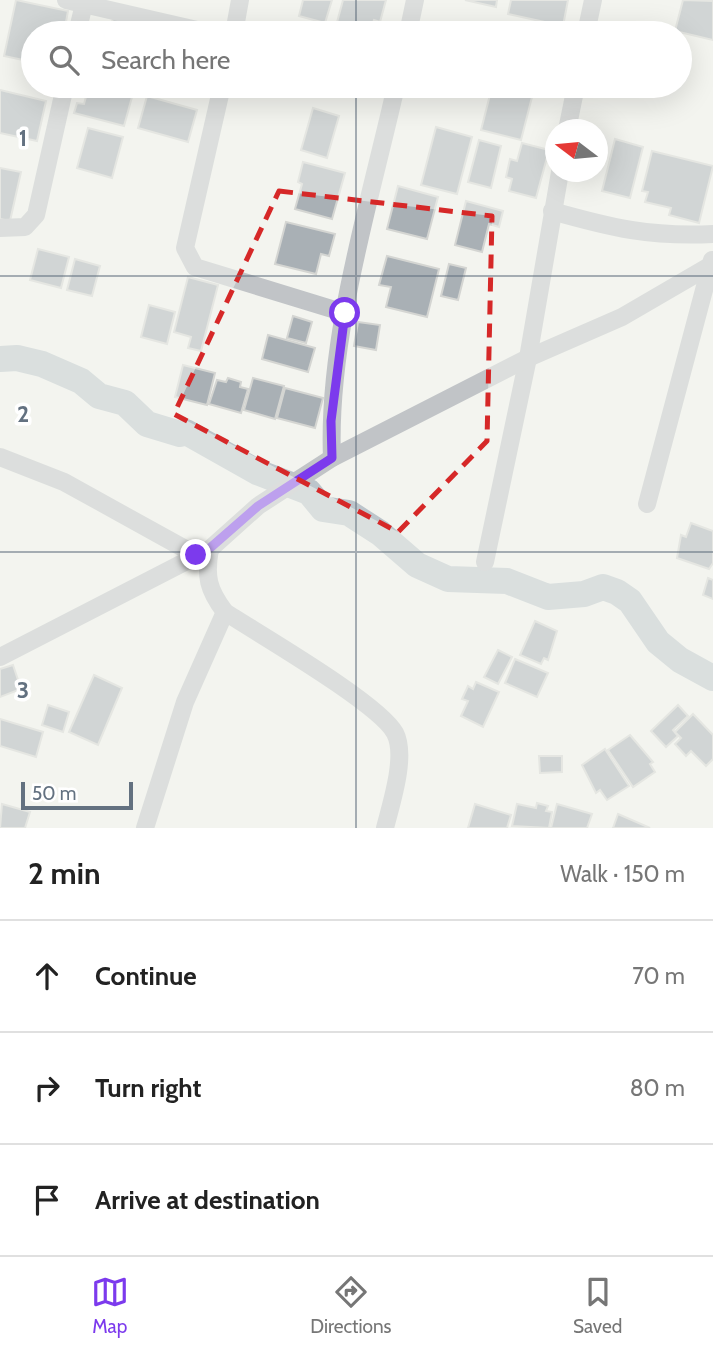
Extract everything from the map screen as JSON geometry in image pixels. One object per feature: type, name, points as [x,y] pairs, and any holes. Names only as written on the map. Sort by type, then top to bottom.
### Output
[{"type":"street","points":[[236,21],[240,0]]},
{"type":"street","points":[[411,21],[415,0]]},
{"type":"street","points":[[589,21],[593,0]]},
{"type":"street","points":[[76,21],[75,2],[158,21]]},
{"type":"street","points":[[0,228],[25,227],[36,215],[62,98]]},
{"type":"street","points":[[219,98],[185,248],[195,267],[345,313]]},
{"type":"street","points":[[332,458],[331,421],[345,313],[393,98]]},
{"type":"street","points":[[569,119],[574,98]]},
{"type":"street","points":[[485,562],[528,358],[557,182]]},
{"type":"street","points":[[552,211],[614,228],[665,236],[713,234]]},
{"type":"street","points":[[0,657],[203,552],[258,506],[332,458],[528,358],[622,317],[712,262]]},
{"type":"street","points":[[647,504],[712,262]]},
{"type":"street","points":[[0,457],[64,482],[203,552]]},
{"type":"street","points":[[203,552],[215,598],[226,612],[367,705],[395,734],[399,766],[386,828]]},
{"type":"street","points":[[145,828],[185,702],[226,612]]},
{"type":"highlighted area","points":[[279,191],[492,216],[487,441],[398,532],[174,414]]},
{"type":"building","points":[[16,0],[68,11],[66,21],[21,21],[21,60],[4,56]]},
{"type":"building","points":[[303,0],[332,0],[326,21],[299,16]]},
{"type":"building","points":[[343,0],[386,0],[380,21],[337,21]]},
{"type":"building","points":[[465,0],[497,0],[496,7]]},
{"type":"building","points":[[511,0],[568,0],[564,21],[540,21],[508,14]]},
{"type":"building","points":[[683,0],[713,1],[713,40],[692,35],[692,21],[678,21]]},
{"type":"building","points":[[114,15],[130,19],[129,21],[112,21]]},
{"type":"building","points":[[0,90],[21,95],[21,98],[46,101],[37,141],[0,133]]},
{"type":"building","points":[[86,98],[132,98],[124,126],[74,113],[77,103],[84,104]]},
{"type":"building","points":[[146,98],[197,110],[188,142],[138,128]]},
{"type":"building","points":[[489,98],[532,98],[521,140],[481,130]]},
{"type":"building","points":[[313,108],[339,116],[327,158],[301,150]]},
{"type":"building","points":[[436,127],[472,137],[457,194],[421,185]]},
{"type":"building","points":[[88,128],[123,137],[112,178],[77,168]]},
{"type":"building","points":[[615,139],[643,147],[630,198],[602,191],[604,182],[608,182],[608,167]]},
{"type":"building","points":[[479,140],[501,146],[491,188],[468,182]]},
{"type":"building","points":[[522,143],[545,149],[545,165],[536,198],[509,191],[512,179],[506,177],[510,159],[517,161]]},
{"type":"building","points":[[652,151],[713,166],[699,223],[669,215],[671,208],[645,202],[648,192],[642,191]]},
{"type":"building","points":[[303,162],[345,173],[332,219],[295,209],[302,184],[298,182]]},
{"type":"building","points":[[0,168],[21,172],[10,221],[0,219]]},
{"type":"building","points":[[398,186],[438,197],[427,239],[387,229]]},
{"type":"building","points":[[466,201],[503,211],[499,227],[489,224],[482,252],[455,245]]},
{"type":"building","points":[[286,222],[335,234],[329,256],[321,254],[316,274],[275,264]]},
{"type":"building","points":[[38,249],[69,257],[61,288],[30,280]]},
{"type":"building","points":[[387,256],[439,269],[427,317],[386,307],[391,287],[379,285]]},
{"type":"building","points":[[75,259],[100,266],[92,296],[67,290]]},
{"type":"building","points":[[449,264],[466,268],[458,300],[441,296]]},
{"type":"building","points":[[188,277],[218,285],[201,351],[188,348],[191,337],[174,332]]},
{"type":"building","points":[[149,305],[175,312],[167,344],[141,337]]},
{"type":"building","points":[[293,316],[312,322],[306,343],[287,338]]},
{"type":"building","points":[[358,322],[380,325],[376,350],[354,346]]},
{"type":"building","points":[[268,335],[315,348],[308,372],[262,359]]},
{"type":"building","points":[[183,365],[215,373],[207,405],[175,397]]},
{"type":"building","points":[[228,378],[241,382],[240,387],[248,389],[241,413],[209,404],[217,380],[226,382]]},
{"type":"building","points":[[253,378],[284,386],[275,419],[244,410]]},
{"type":"building","points":[[285,388],[323,398],[315,428],[277,418]]},
{"type":"building","points":[[691,523],[713,531],[713,563],[709,569],[677,558],[681,535],[686,537]]},
{"type":"building","points":[[708,578],[713,580],[713,599],[703,595]]},
{"type":"building","points":[[535,621],[557,631],[548,660],[544,658],[541,664],[520,655]]},
{"type":"building","points":[[498,650],[512,657],[498,684],[484,677]]},
{"type":"building","points":[[515,659],[548,673],[537,697],[505,683]]},
{"type":"building","points":[[13,665],[21,689],[0,697],[0,669]]},
{"type":"building","points":[[94,675],[122,688],[98,745],[69,732]]},
{"type":"building","points":[[476,682],[499,692],[483,727],[461,716],[468,701],[462,699],[468,686],[473,689]]},
{"type":"building","points":[[48,705],[69,712],[63,732],[42,725]]},
{"type":"building","points":[[678,705],[688,716],[673,730],[678,736],[666,747],[651,731]]},
{"type":"building","points":[[693,714],[713,735],[713,759],[706,766],[691,751],[686,756],[675,744],[681,738],[675,732]]},
{"type":"building","points":[[0,719],[43,732],[36,757],[0,746]]},
{"type":"building","points":[[630,735],[653,762],[650,764],[655,772],[633,787],[608,750]]},
{"type":"building","points":[[605,749],[629,786],[607,800],[600,790],[596,793],[582,765]]},
{"type":"building","points":[[539,756],[562,756],[562,772],[540,773]]},
{"type":"building","points":[[537,803],[548,806],[546,811],[552,812],[549,828],[512,826],[517,804],[536,808]]},
{"type":"building","points":[[2,804],[30,812],[25,828],[0,828]]},
{"type":"building","points":[[475,804],[511,815],[507,828],[468,828]]},
{"type":"building","points":[[557,804],[592,814],[587,828],[551,828]]},
{"type":"building","points":[[618,814],[650,828],[613,828]]},
{"type":"waterway","points":[[0,359],[17,358],[42,364],[81,381],[99,396],[125,403],[147,424],[180,434],[186,432],[257,472],[309,492],[323,509],[349,513],[380,533],[417,565],[448,579],[507,581],[548,597],[584,594],[603,587],[617,592],[630,601],[658,642],[680,660],[713,678]]},
{"type":"route","points":[[196,555],[210,548],[258,506],[332,458],[331,421],[345,313]]}]
